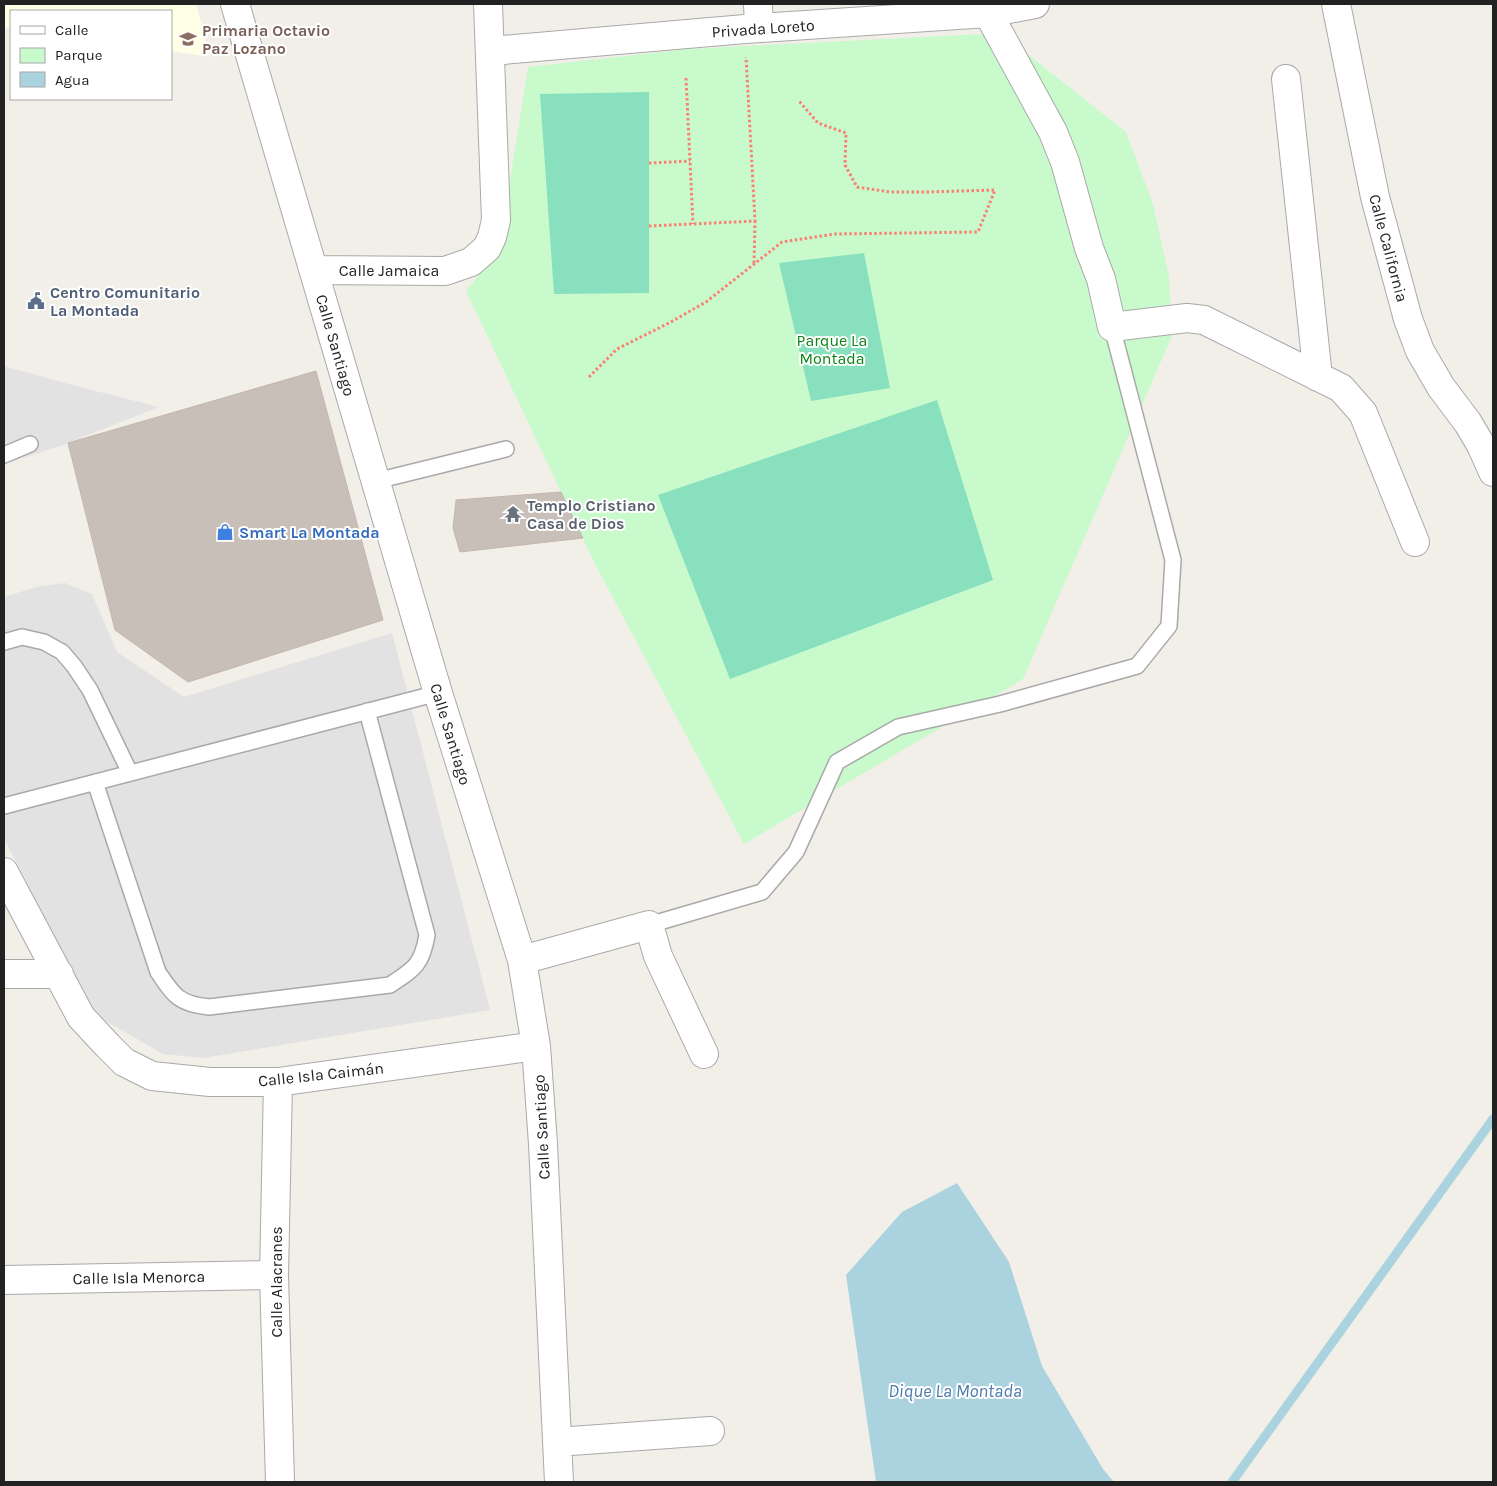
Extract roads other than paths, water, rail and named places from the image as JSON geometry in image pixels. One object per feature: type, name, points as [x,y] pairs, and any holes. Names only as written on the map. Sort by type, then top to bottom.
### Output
[{"type":"street","name":"Calle Santiago","points":[[235,4],[438,693],[522,960],[536,1046],[559,1482]]},
{"type":"street","points":[[488,4],[491,51]]},
{"type":"street","name":"Privada Loreto","points":[[491,51],[754,20],[988,13],[1035,4]]},
{"type":"street","name":"Calle California","points":[[1336,4],[1376,197],[1408,319],[1420,351],[1440,387],[1468,424],[1481,445],[1493,472]]},
{"type":"street","points":[[988,13],[1053,132],[1065,162],[1089,248],[1101,279],[1112,327],[1187,318],[1204,320],[1342,388],[1363,413],[1415,542]]},
{"type":"street","name":"Calle Jamaica","points":[[314,270],[445,271],[471,262],[487,248],[492,238],[496,220],[491,51]]},
{"type":"street","points":[[1286,79],[1318,377]]},
{"type":"street","name":"Calle Isla Caimán","points":[[4,872],[81,1017],[124,1062],[152,1076],[210,1082],[278,1082],[536,1046]]},
{"type":"street","points":[[522,960],[649,925],[658,956],[704,1054]]},
{"type":"street","points":[[4,974],[59,974]]},
{"type":"street","name":"Calle Alacranes","points":[[278,1082],[274,1275],[280,1482]]},
{"type":"street","name":"Calle Isla Menorca","points":[[4,1280],[274,1275]]},
{"type":"street","points":[[558,1442],[710,1431]]},
{"type":"lane","points":[[649,925],[762,892],[796,852],[837,762],[898,728],[1000,704],[1137,666],[1169,626],[1172,560],[1112,327]]},
{"type":"lane","points":[[4,455],[30,444]]},
{"type":"lane","points":[[376,481],[506,449]]},
{"type":"lane","points":[[4,642],[22,637],[44,642],[62,652],[90,690],[130,773]]},
{"type":"lane","points":[[4,806],[438,693]]},
{"type":"lane","points":[[95,782],[158,972],[172,992],[182,1001],[195,1006],[209,1007],[390,985],[412,971],[424,953],[427,935],[367,711]]},
{"type":"water","name":"Dique La Montada","points":[[957,1183],[1009,1262],[1042,1366],[1103,1469],[1114,1482],[876,1482],[846,1275],[902,1212]]},
{"type":"waterway","points":[[1232,1482],[1493,1119]]},
{"type":"place","name":"Primaria Octavio Paz Lozano","points":[[188,39]]},
{"type":"place","name":"Centro Comunitario La Montada","points":[[36,301]]},
{"type":"place","name":"Templo Cristiano Casa de Dios","points":[[513,514]]},
{"type":"place","name":"Smart La Montada","points":[[225,532]]},
{"type":"park label","name":"Parque La Montada","points":[[832,349]]}]
